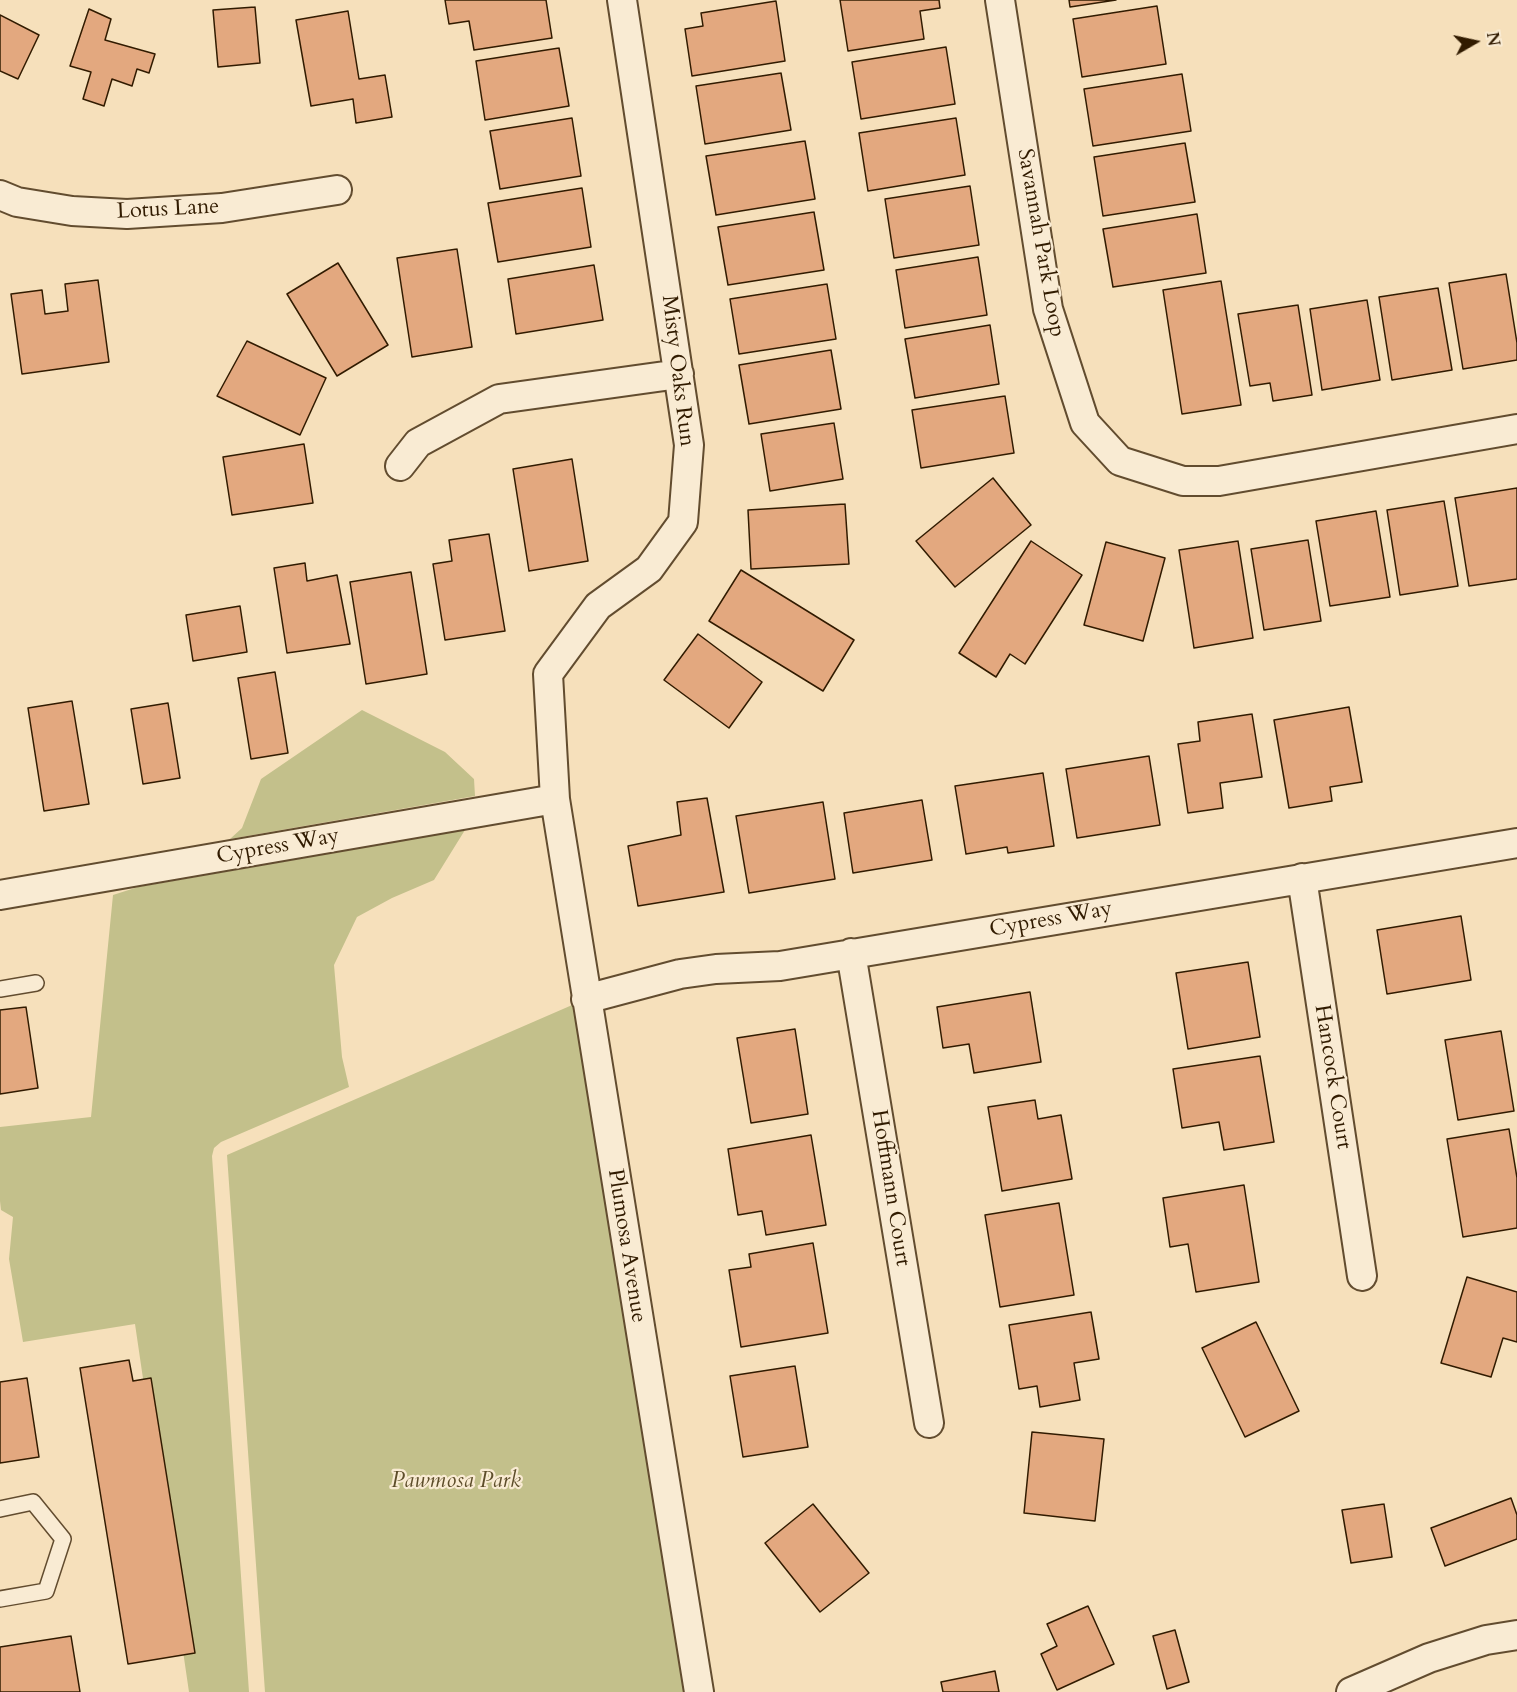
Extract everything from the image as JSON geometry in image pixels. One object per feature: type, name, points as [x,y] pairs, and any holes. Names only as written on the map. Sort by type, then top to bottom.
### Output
[{"type":"street","name":"Misty Oaks Run","points":[[555,799],[548,674],[598,606],[649,569],[683,522],[689,445],[622,0]]},
{"type":"street","name":"Savannah Park Loop","points":[[1000,0],[1048,309],[1085,423],[1120,461],[1183,481],[1219,481],[1517,429]]},
{"type":"street","name":"Lotus Lane","points":[[0,195],[17,202],[72,211],[127,214],[222,208],[337,190]]},
{"type":"street","points":[[400,466],[418,443],[499,399],[679,374]]},
{"type":"street","name":"Cypress Way","points":[[0,896],[555,799]]},
{"type":"street","name":"Plumosa Avenue","points":[[555,799],[699,1692]]},
{"type":"street","name":"Cypress Way","points":[[586,999],[680,974],[716,969],[780,966],[1517,843]]},
{"type":"street","name":"Hancock Court","points":[[1302,878],[1362,1276]]},
{"type":"street","name":"Hoffmann Court","points":[[851,953],[929,1424]]},
{"type":"street","points":[[1351,1692],[1429,1658],[1485,1640],[1517,1635]]},
{"type":"lane","points":[[0,989],[36,982]]},
{"type":"lane","points":[[0,1509],[33,1502],[63,1539],[46,1591],[0,1599]]},
{"type":"green space","points":[[362,710],[445,752],[474,779],[475,796],[230,839],[242,828],[261,779]]},
{"type":"green space","points":[[465,830],[434,880],[392,898],[357,917],[334,965],[342,1057],[349,1087],[221,1142],[214,1148],[212,1156],[249,1692],[189,1692],[135,1324],[23,1342],[9,1259],[13,1217],[1,1210],[0,1201],[0,1127],[91,1117],[113,895],[138,887]]},
{"type":"green space","name":"Pawmosa Park","points":[[586,999],[699,1692],[265,1692],[227,1155]]},
{"type":"building","points":[[445,0],[546,0],[552,38],[474,50],[469,21],[449,24]]},
{"type":"building","points":[[840,0],[939,0],[940,8],[920,11],[924,39],[848,51]]},
{"type":"building","points":[[1069,0],[1116,0],[1070,7]]},
{"type":"building","points":[[776,1],[785,61],[692,76],[685,29],[703,26],[701,13]]},
{"type":"building","points":[[1157,6],[1166,64],[1082,77],[1073,19]]},
{"type":"building","points":[[255,7],[260,63],[218,67],[213,10]]},
{"type":"building","points":[[89,9],[111,19],[105,40],[155,54],[149,73],[137,69],[132,86],[112,79],[104,106],[83,99],[91,72],[70,66]]},
{"type":"building","points":[[348,11],[359,79],[385,75],[392,117],[356,123],[353,99],[311,106],[296,20]]},
{"type":"building","points":[[0,15],[39,35],[18,79],[0,71]]},
{"type":"building","points":[[946,47],[955,104],[861,119],[852,62]]},
{"type":"building","points":[[559,48],[569,106],[485,120],[476,61]]},
{"type":"building","points":[[781,73],[791,130],[705,144],[696,86]]},
{"type":"building","points":[[1182,74],[1191,131],[1093,146],[1084,89]]},
{"type":"building","points":[[572,118],[581,176],[500,189],[490,131]]},
{"type":"building","points":[[956,118],[965,175],[868,191],[859,133]]},
{"type":"building","points":[[805,141],[815,199],[716,215],[706,156]]},
{"type":"building","points":[[1185,143],[1195,202],[1103,216],[1094,157]]},
{"type":"building","points":[[970,186],[979,245],[894,258],[885,199]]},
{"type":"building","points":[[582,188],[591,247],[498,262],[488,203]]},
{"type":"building","points":[[814,212],[824,270],[728,285],[718,227]]},
{"type":"building","points":[[1197,214],[1206,273],[1113,287],[1103,229]]},
{"type":"building","points":[[457,249],[472,347],[412,357],[397,258]]},
{"type":"building","points":[[978,257],[987,315],[905,328],[896,270]]},
{"type":"building","points":[[338,263],[388,345],[337,376],[287,294]]},
{"type":"building","points":[[594,265],[603,320],[516,334],[508,279]]},
{"type":"building","points":[[1506,274],[1517,343],[1517,360],[1463,369],[1449,283]]},
{"type":"building","points":[[98,280],[109,362],[22,374],[11,294],[42,290],[45,314],[68,311],[65,284]]},
{"type":"building","points":[[1221,281],[1241,405],[1182,414],[1163,290]]},
{"type":"building","points":[[827,284],[836,339],[739,354],[730,299]]},
{"type":"building","points":[[1438,288],[1452,370],[1392,380],[1379,297]]},
{"type":"building","points":[[1367,300],[1380,380],[1322,390],[1310,309]]},
{"type":"building","points":[[1298,305],[1312,395],[1273,401],[1270,383],[1250,386],[1238,314]]},
{"type":"building","points":[[990,325],[999,384],[915,398],[905,339]]},
{"type":"building","points":[[247,341],[326,378],[300,435],[217,396]]},
{"type":"building","points":[[831,350],[841,409],[749,424],[739,365]]},
{"type":"building","points":[[1005,396],[1014,453],[921,468],[912,410]]},
{"type":"building","points":[[834,423],[843,479],[770,491],[761,434]]},
{"type":"building","points":[[304,444],[313,503],[232,515],[223,457]]},
{"type":"building","points":[[572,459],[588,561],[529,571],[513,469]]},
{"type":"building","points":[[993,478],[1031,525],[955,587],[916,541]]},
{"type":"building","points":[[1517,488],[1517,579],[1469,586],[1455,498]]},
{"type":"building","points":[[1444,501],[1458,586],[1400,595],[1387,510]]},
{"type":"building","points":[[845,504],[849,564],[751,569],[748,510]]},
{"type":"building","points":[[1376,511],[1390,597],[1330,606],[1316,521]]},
{"type":"building","points":[[489,534],[505,631],[445,640],[433,564],[452,561],[449,540]]},
{"type":"building","points":[[1308,540],[1321,621],[1264,630],[1251,549]]},
{"type":"building","points":[[1031,541],[1082,575],[1025,664],[1010,654],[996,677],[959,653]]},
{"type":"building","points":[[1238,541],[1253,638],[1194,648],[1179,550]]},
{"type":"building","points":[[1106,542],[1165,558],[1143,641],[1084,625]]},
{"type":"building","points":[[305,563],[307,581],[337,575],[350,644],[287,653],[274,568]]},
{"type":"building","points":[[741,570],[854,640],[823,691],[709,621]]},
{"type":"building","points":[[411,572],[427,674],[366,684],[350,582]]},
{"type":"building","points":[[240,606],[247,652],[193,661],[186,615]]},
{"type":"building","points":[[698,634],[762,682],[729,728],[664,680]]},
{"type":"building","points":[[275,672],[288,753],[251,759],[238,678]]},
{"type":"building","points":[[72,701],[89,804],[44,811],[28,708]]},
{"type":"building","points":[[168,703],[180,778],[143,784],[131,709]]},
{"type":"building","points":[[1349,707],[1362,782],[1330,787],[1332,801],[1289,808],[1274,720]]},
{"type":"building","points":[[1252,714],[1262,777],[1220,783],[1223,808],[1188,813],[1178,744],[1200,741],[1198,722]]},
{"type":"building","points":[[1149,756],[1160,825],[1077,838],[1066,769]]},
{"type":"building","points":[[1043,773],[1054,846],[1008,853],[1007,847],[966,854],[955,786]]},
{"type":"building","points":[[707,798],[724,892],[638,906],[628,846],[681,835],[677,802]]},
{"type":"building","points":[[922,800],[932,860],[853,873],[844,813]]},
{"type":"building","points":[[823,802],[835,879],[749,893],[736,816]]},
{"type":"building","points":[[1461,916],[1471,980],[1387,994],[1377,930]]},
{"type":"building","points":[[1248,962],[1260,1037],[1188,1049],[1176,973]]},
{"type":"building","points":[[1030,992],[1041,1062],[974,1073],[969,1044],[943,1048],[937,1007]]},
{"type":"building","points":[[26,1007],[38,1088],[0,1094],[0,1010]]},
{"type":"building","points":[[795,1029],[808,1114],[751,1123],[737,1038]]},
{"type":"building","points":[[1501,1031],[1514,1111],[1458,1120],[1445,1040]]},
{"type":"building","points":[[1260,1056],[1274,1142],[1224,1150],[1219,1122],[1182,1128],[1173,1069]]},
{"type":"building","points":[[1035,1100],[1038,1119],[1061,1115],[1072,1179],[1002,1191],[988,1107]]},
{"type":"building","points":[[1509,1129],[1517,1178],[1517,1228],[1463,1237],[1447,1139]]},
{"type":"building","points":[[811,1135],[826,1225],[766,1235],[762,1211],[738,1215],[728,1149]]},
{"type":"building","points":[[1244,1185],[1259,1282],[1196,1292],[1188,1244],[1170,1247],[1163,1198]]},
{"type":"building","points":[[1059,1203],[1074,1295],[1000,1307],[985,1215]]},
{"type":"building","points":[[813,1243],[828,1333],[741,1347],[729,1270],[751,1267],[749,1254]]},
{"type":"building","points":[[1467,1277],[1517,1292],[1517,1342],[1503,1338],[1491,1377],[1441,1363]]},
{"type":"building","points":[[1091,1312],[1099,1359],[1074,1363],[1080,1400],[1040,1407],[1037,1386],[1019,1389],[1009,1325]]},
{"type":"building","points":[[1256,1322],[1299,1411],[1245,1437],[1202,1348]]},
{"type":"building","points":[[129,1360],[133,1381],[151,1378],[195,1653],[128,1664],[80,1368]]},
{"type":"building","points":[[795,1366],[808,1447],[743,1457],[730,1376]]},
{"type":"building","points":[[27,1378],[39,1457],[0,1463],[0,1382]]},
{"type":"building","points":[[1032,1432],[1104,1439],[1095,1521],[1024,1513]]},
{"type":"building","points":[[1511,1498],[1517,1515],[1517,1539],[1445,1566],[1431,1528]]},
{"type":"building","points":[[813,1504],[869,1573],[820,1612],[765,1543]]},
{"type":"building","points":[[1384,1504],[1392,1557],[1351,1563],[1342,1510]]},
{"type":"building","points":[[1088,1606],[1114,1664],[1057,1690],[1041,1654],[1057,1646],[1047,1624]]},
{"type":"building","points":[[1175,1630],[1189,1682],[1167,1689],[1153,1636]]},
{"type":"building","points":[[71,1636],[80,1692],[0,1692],[0,1647]]},
{"type":"building","points":[[995,1671],[999,1692],[943,1692],[941,1682]]}]
